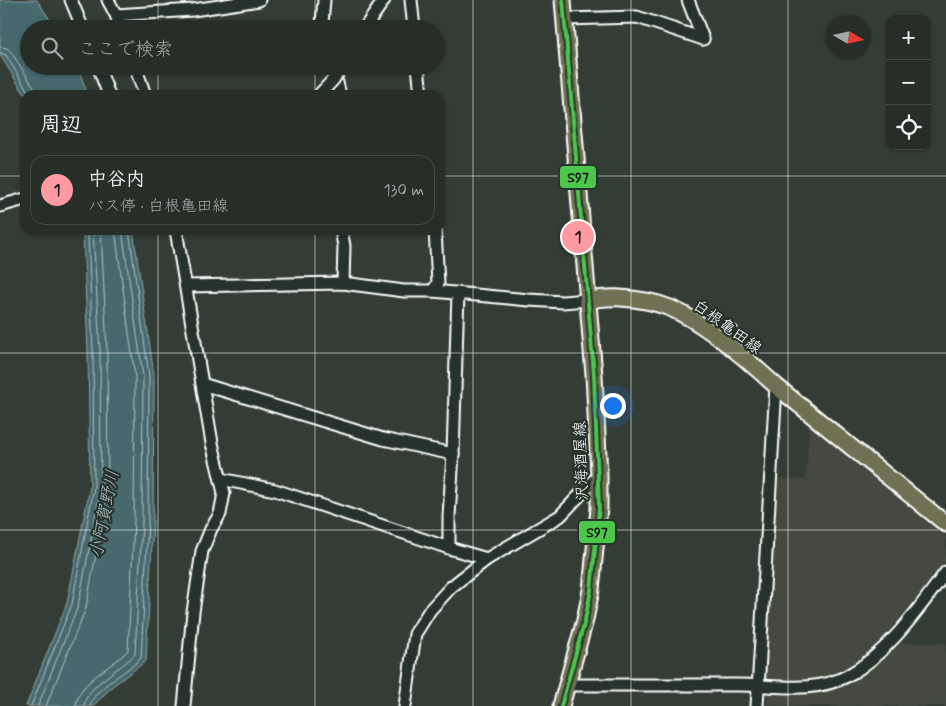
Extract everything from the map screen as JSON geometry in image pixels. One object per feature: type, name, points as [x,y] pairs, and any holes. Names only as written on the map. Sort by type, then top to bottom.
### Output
[{"type":"main road","points":[[563,0],[587,300]]},
{"type":"main road","name":"白根亀田線","points":[[587,300],[620,298],[652,303],[670,308],[689,317],[757,369],[946,524]]},
{"type":"main road","name":"沢海酒屋線","points":[[561,706],[585,620],[591,590],[599,508],[594,375],[587,300]]},
{"type":"street","points":[[71,0],[79,20]]},
{"type":"street","points":[[108,0],[118,20]]},
{"type":"street","points":[[116,15],[193,10],[259,0]]},
{"type":"street","points":[[322,20],[324,0]]},
{"type":"street","points":[[370,20],[384,0]]},
{"type":"street","points":[[411,0],[413,20]]},
{"type":"street","points":[[565,19],[637,17],[703,39],[688,0]]},
{"type":"street","points":[[101,75],[107,90]]},
{"type":"street","points":[[138,75],[144,90]]},
{"type":"street","points":[[335,75],[339,90]]},
{"type":"street","points":[[324,90],[336,75]]},
{"type":"street","points":[[419,75],[420,90]]},
{"type":"street","points":[[0,206],[20,200]]},
{"type":"street","points":[[177,235],[212,443],[224,493],[220,514],[211,529],[202,551],[193,612],[184,706]]},
{"type":"street","points":[[342,235],[344,246],[342,283]]},
{"type":"street","points":[[433,291],[438,283],[434,235]]},
{"type":"street","points":[[187,286],[342,283],[404,291],[433,291],[563,302],[587,300]]},
{"type":"street","points":[[449,548],[458,293]]},
{"type":"street","points":[[715,336],[732,331]]},
{"type":"street","points":[[202,384],[352,428],[383,439],[453,454]]},
{"type":"street","points":[[757,706],[776,386]]},
{"type":"street","points":[[405,706],[416,634],[430,610],[451,587],[487,559],[560,516],[599,475]]},
{"type":"street","points":[[221,479],[275,490],[487,559]]},
{"type":"street","points":[[568,685],[757,685],[794,688],[821,684],[845,677],[860,669],[878,653],[909,620],[946,572]]},
{"type":"shaded area","points":[[809,423],[946,537],[946,561],[881,643],[946,643],[946,706],[767,706],[766,669],[776,478],[806,480]]},
{"type":"water","points":[[0,0],[37,0],[50,20],[20,20],[20,75],[80,75],[86,90],[22,90],[0,55]]},
{"type":"water","name":"小阿賀野川","points":[[83,235],[134,235],[154,375],[153,523],[146,661],[114,685],[93,706],[26,706],[67,603],[90,487],[88,351]]},
{"type":"transit line","name":"S97","points":[[561,706],[585,620],[591,590],[599,508],[594,375],[563,0]]},
{"type":"place","name":"中谷内","points":[[578,237]]}]
